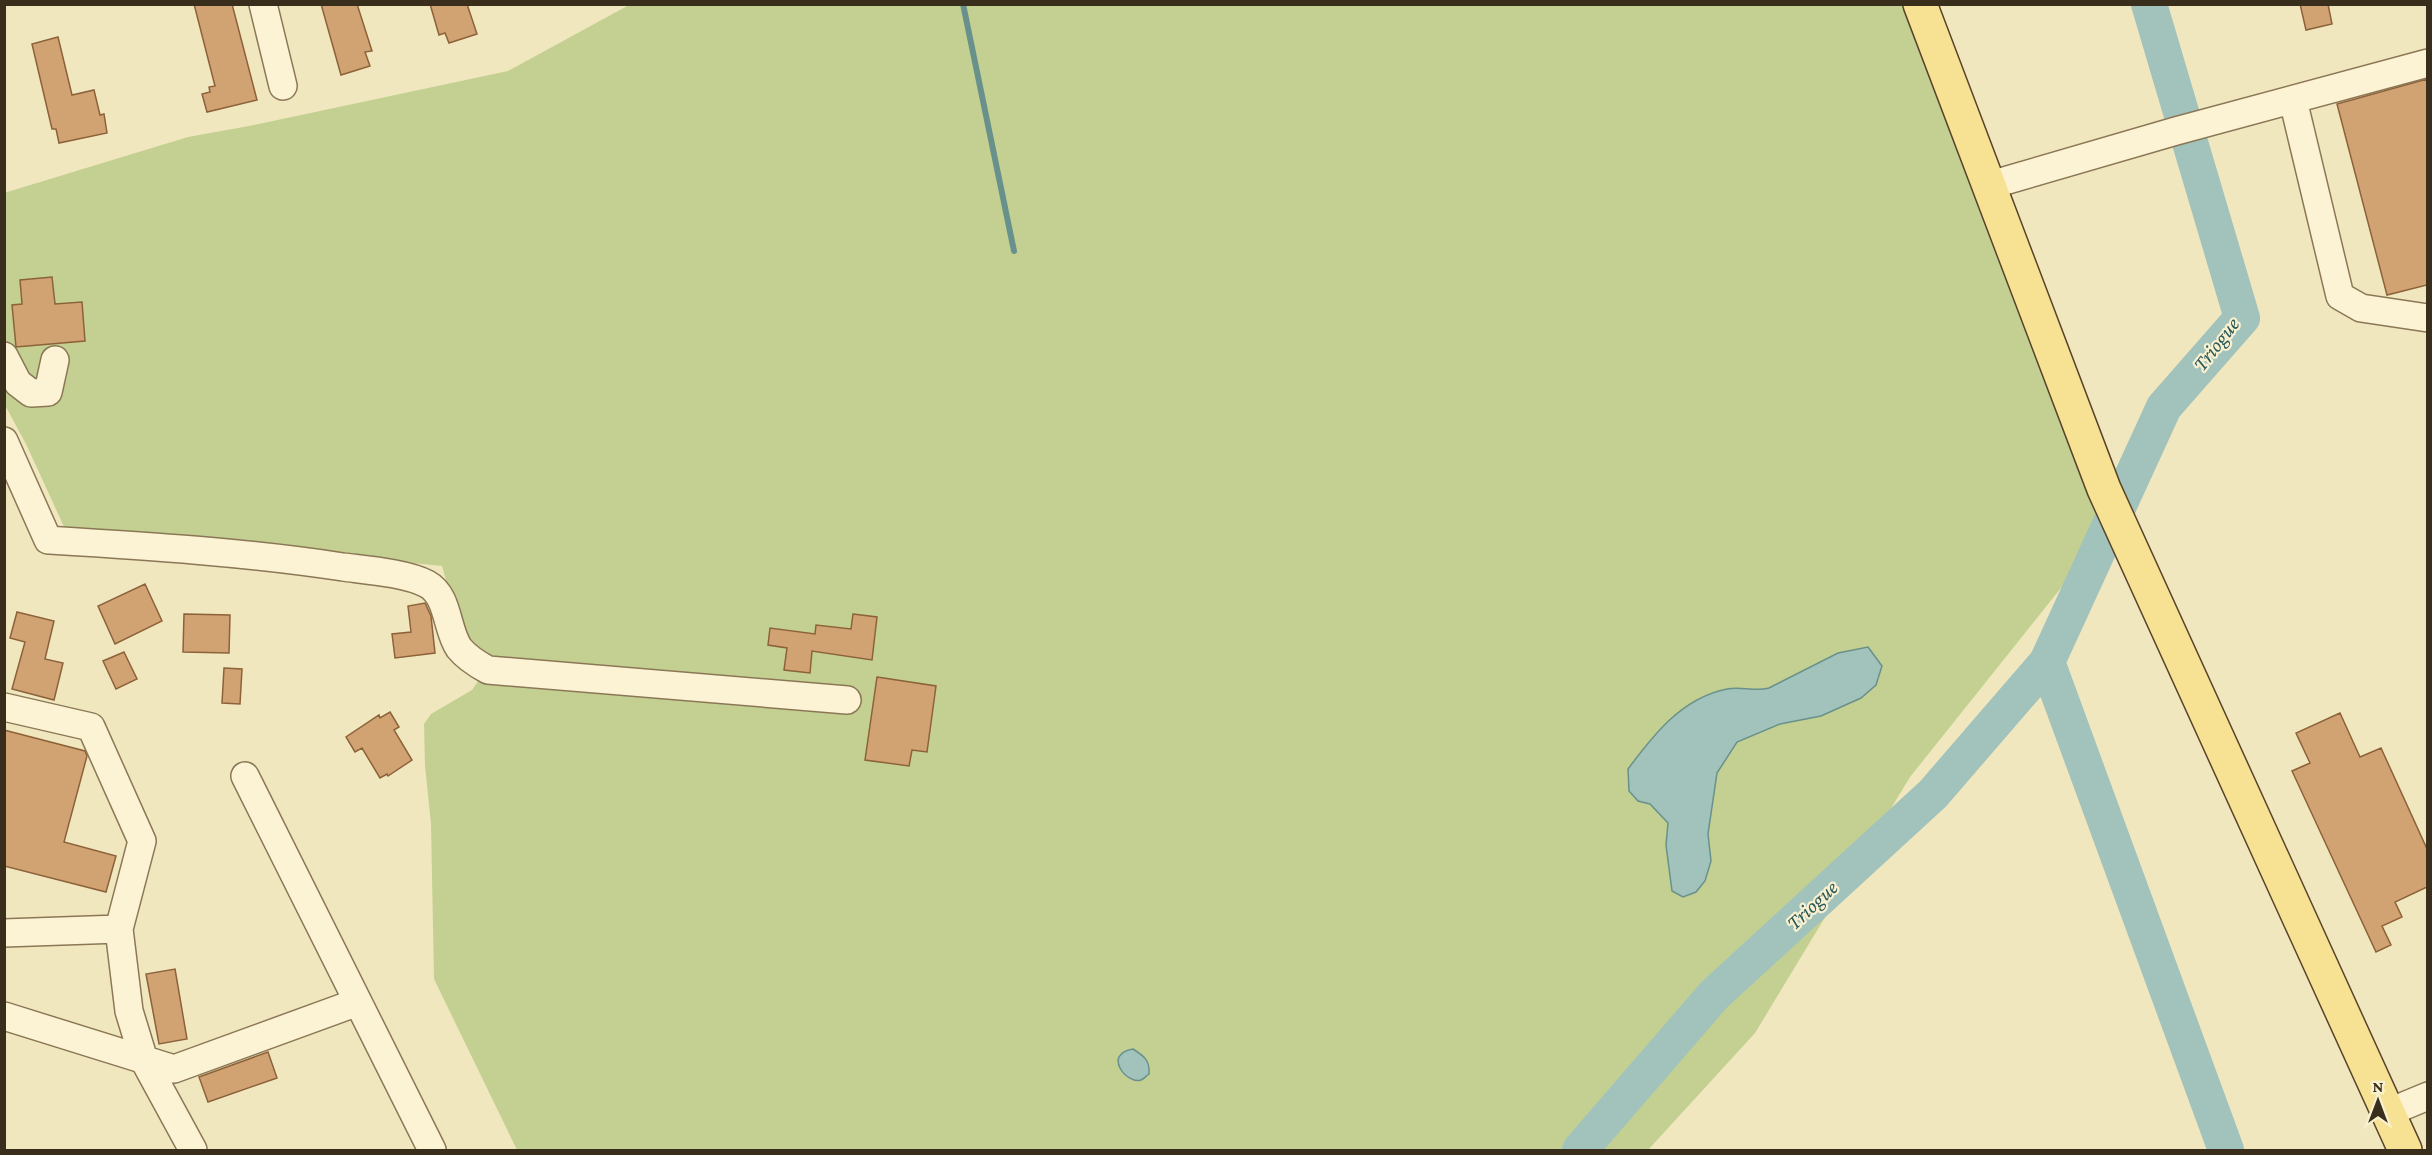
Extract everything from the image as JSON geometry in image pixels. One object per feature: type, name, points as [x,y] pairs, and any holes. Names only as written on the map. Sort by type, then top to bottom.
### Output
[{"type":"main road","points":[[1920,4],[1987,186],[2104,489],[2404,1150]]},
{"type":"street","points":[[263,4],[283,86]]},
{"type":"street","points":[[1987,186],[2176,131],[2427,63]]},
{"type":"street","points":[[2293,100],[2340,296],[2361,308],[2427,318]]},
{"type":"street","points":[[4,356],[18,383],[31,393],[48,392],[55,360]]},
{"type":"street","points":[[4,441],[48,540],[298,560],[393,574],[426,584],[441,598],[459,648],[473,661],[488,669],[847,700]]},
{"type":"street","points":[[4,707],[91,727],[141,841],[119,929],[129,1011],[144,1060],[193,1150]]},
{"type":"street","points":[[245,776],[432,1150]]},
{"type":"street","points":[[4,933],[119,929]]},
{"type":"street","points":[[4,1016],[174,1069],[358,1002]]},
{"type":"street","points":[[2386,1113],[2427,1096]]},
{"type":"green space","points":[[629,5],[1911,5],[2100,516],[2104,534],[1910,777],[1755,1033],[1648,1150],[517,1150],[434,979],[431,824],[425,766],[424,724],[431,714],[472,690],[479,680],[468,642],[459,626],[442,566],[65,529],[27,446],[5,405],[4,193],[188,137],[508,71]]},
{"type":"water","points":[[1868,647],[1882,666],[1876,685],[1861,698],[1821,716],[1780,724],[1737,742],[1717,773],[1708,834],[1711,861],[1705,881],[1696,892],[1683,897],[1672,891],[1666,845],[1668,823],[1650,804],[1638,801],[1629,791],[1628,769],[1648,743],[1670,719],[1696,700],[1732,688],[1769,688],[1838,653]]},
{"type":"water","points":[[1133,1049],[1143,1056],[1148,1065],[1149,1074],[1141,1080],[1129,1078],[1124,1074],[1118,1062],[1124,1052]]},
{"type":"building","points":[[194,4],[232,4],[257,100],[207,112],[202,94],[210,92],[209,87],[215,86]]},
{"type":"building","points":[[321,4],[357,4],[372,51],[365,52],[370,66],[341,75]]},
{"type":"building","points":[[430,4],[467,4],[477,34],[449,43],[445,33],[439,35]]},
{"type":"building","points":[[2300,4],[2328,4],[2332,24],[2306,30]]},
{"type":"building","points":[[58,37],[72,95],[94,90],[100,115],[104,114],[107,133],[59,143],[56,129],[52,129],[32,44]]},
{"type":"building","points":[[2427,79],[2427,285],[2387,295],[2337,104]]},
{"type":"building","points":[[52,277],[55,304],[82,302],[85,341],[16,347],[12,305],[22,304],[20,280]]},
{"type":"building","points":[[145,584],[162,621],[115,644],[98,606]]},
{"type":"building","points":[[425,603],[431,616],[435,653],[395,658],[392,634],[411,632],[408,606]]},
{"type":"building","points":[[17,612],[54,621],[45,659],[63,663],[54,700],[12,689],[25,642],[10,638]]},
{"type":"building","points":[[184,614],[230,615],[229,653],[183,652]]},
{"type":"building","points":[[853,614],[877,617],[872,660],[812,651],[810,673],[784,670],[787,648],[768,645],[770,628],[815,634],[816,625],[851,629]]},
{"type":"building","points":[[124,652],[137,679],[116,689],[103,661]]},
{"type":"building","points":[[224,668],[242,669],[240,704],[222,703]]},
{"type":"building","points":[[877,677],[936,686],[927,752],[912,750],[909,766],[865,760]]},
{"type":"building","points":[[390,712],[399,727],[394,730],[412,760],[388,776],[387,774],[380,778],[362,748],[355,752],[346,737],[379,715],[380,718]]},
{"type":"building","points":[[2340,713],[2360,757],[2381,748],[2427,849],[2427,887],[2395,902],[2402,917],[2382,926],[2391,945],[2376,952],[2292,771],[2310,763],[2296,733]]},
{"type":"building","points":[[4,730],[85,751],[87,756],[64,842],[116,856],[106,892],[4,866]]},
{"type":"building","points":[[175,969],[187,1039],[159,1044],[146,974]]},
{"type":"building","points":[[268,1052],[277,1078],[208,1102],[199,1077]]},
{"type":"waterway","points":[[963,4],[1014,251]]},
{"type":"waterway","name":"Triogue","points":[[1580,1150],[1714,995],[1933,794],[2047,662],[2164,407],[2242,318],[2149,4]]},
{"type":"waterway","name":"Triogue","points":[[2047,662],[2226,1150]]}]
